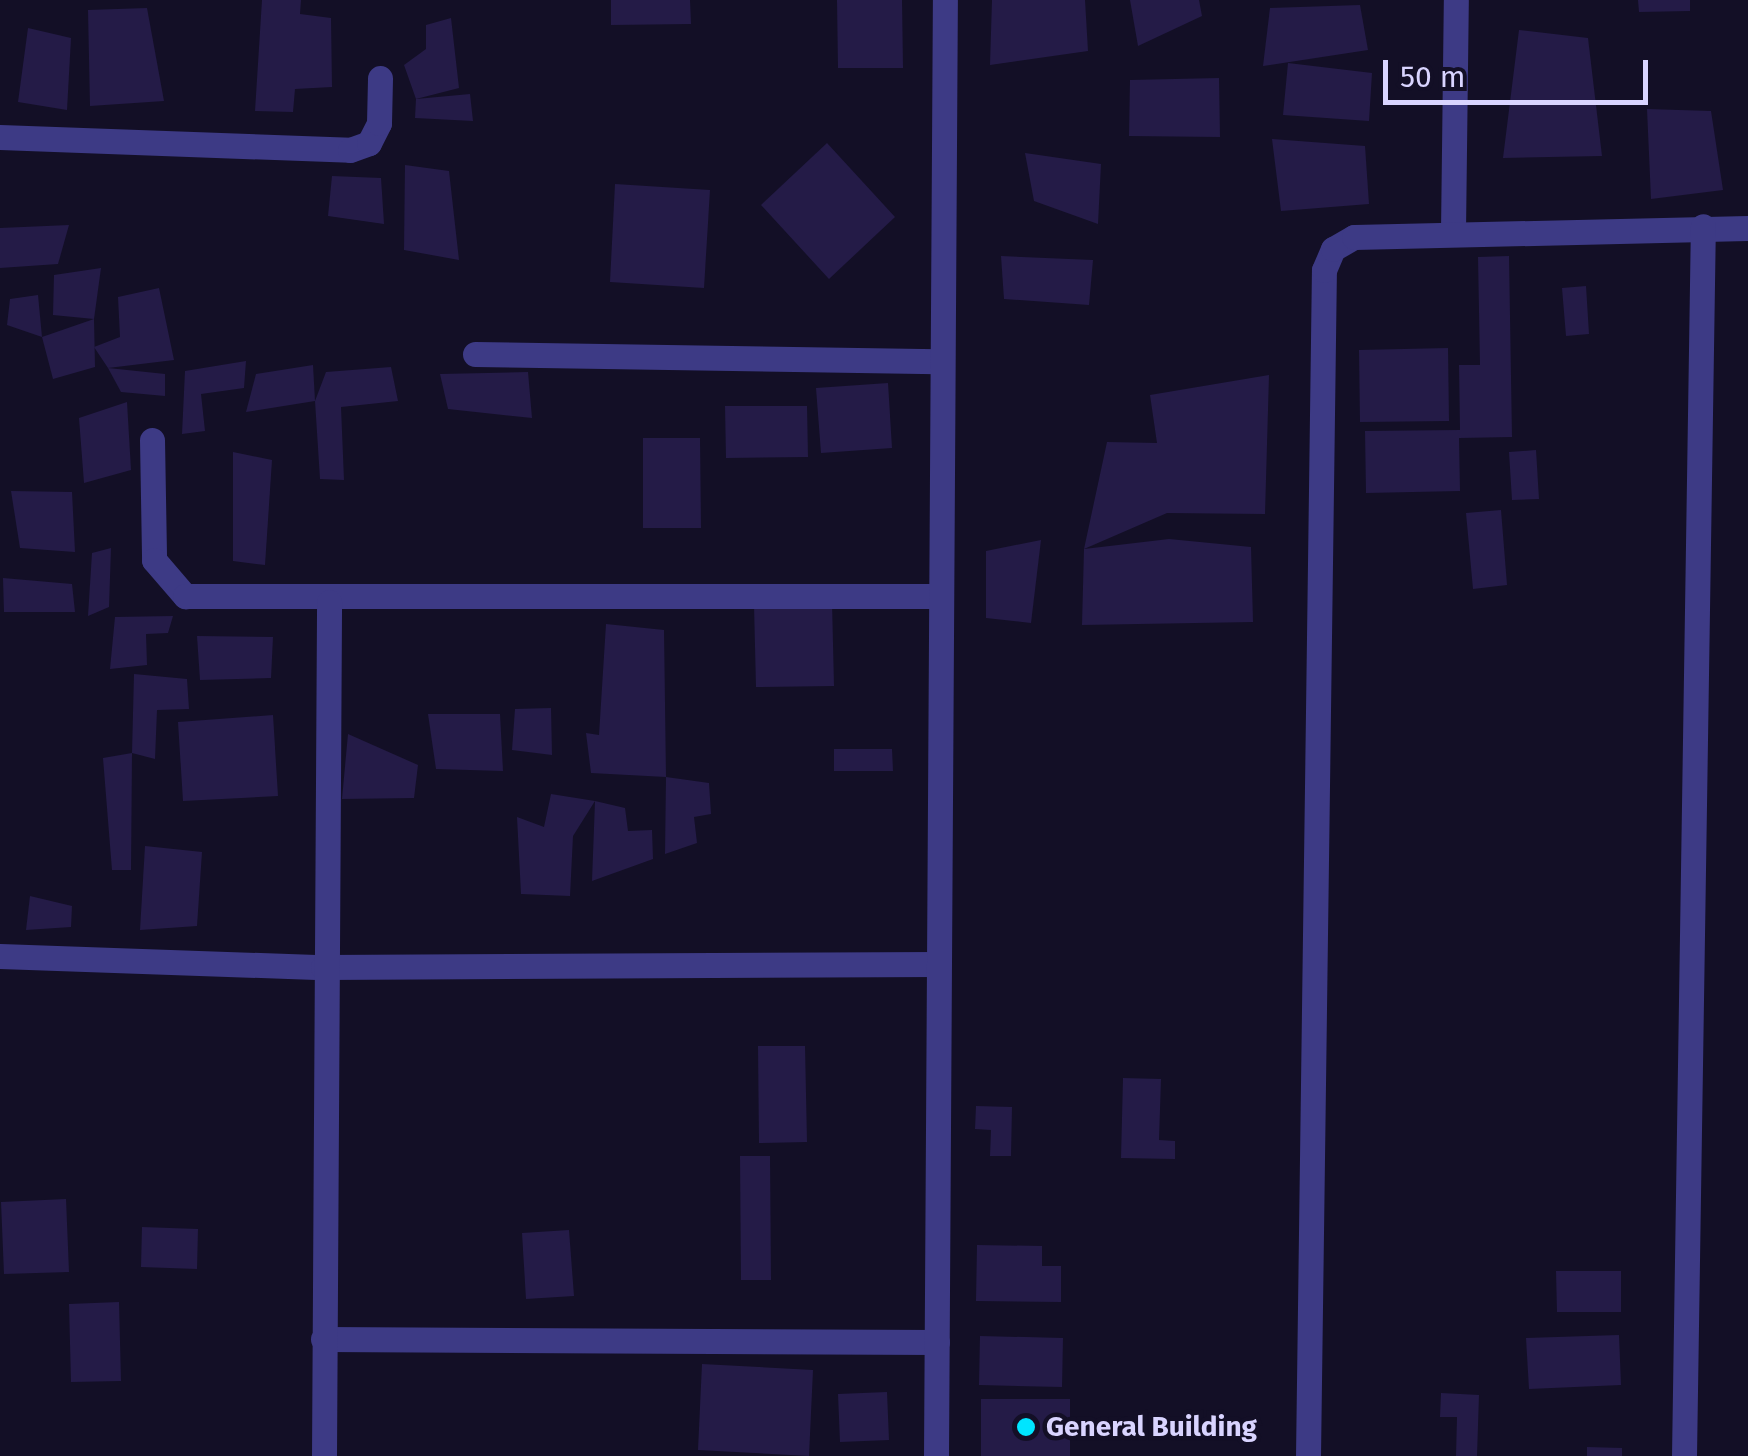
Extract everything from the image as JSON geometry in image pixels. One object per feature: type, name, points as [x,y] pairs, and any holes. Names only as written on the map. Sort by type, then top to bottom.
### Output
[{"type":"street","points":[[936,1456],[938,361],[945,0]]},
{"type":"street","points":[[1452,232],[1456,0]]},
{"type":"street","points":[[0,137],[350,150],[369,143],[378,123],[380,78]]},
{"type":"street","points":[[1684,1456],[1703,226]]},
{"type":"street","points":[[1308,1456],[1324,270],[1333,249],[1354,237],[1703,226],[1748,228]]},
{"type":"street","points":[[475,354],[938,361]]},
{"type":"street","points":[[152,440],[154,560],[165,582],[186,596],[328,602],[938,596]]},
{"type":"street","points":[[324,1456],[323,967],[328,602]]},
{"type":"street","points":[[0,956],[323,967],[938,964]]},
{"type":"street","points":[[323,1339],[937,1342]]},
{"type":"building","points":[[262,0],[301,0],[300,14],[331,18],[332,87],[295,89],[293,112],[255,111]]},
{"type":"building","points":[[611,0],[690,0],[691,24],[611,25]]},
{"type":"building","points":[[837,0],[902,0],[903,68],[838,68]]},
{"type":"building","points":[[992,0],[1085,0],[1088,51],[990,65]]},
{"type":"building","points":[[1130,0],[1199,0],[1202,16],[1138,46]]},
{"type":"building","points":[[1638,0],[1690,0],[1690,11],[1639,12]]},
{"type":"building","points":[[1360,5],[1368,50],[1263,66],[1270,8]]},
{"type":"building","points":[[147,8],[164,101],[90,106],[88,10]]},
{"type":"building","points":[[451,18],[459,88],[416,99],[404,65],[426,49],[426,25]]},
{"type":"building","points":[[28,28],[71,38],[67,110],[18,102]]},
{"type":"building","points":[[1519,30],[1588,38],[1602,156],[1503,158]]},
{"type":"building","points":[[1288,63],[1372,73],[1369,121],[1283,115]]},
{"type":"building","points":[[1219,78],[1220,137],[1129,136],[1130,80]]},
{"type":"building","points":[[470,94],[473,121],[415,118],[416,99]]},
{"type":"building","points":[[1647,109],[1711,111],[1723,190],[1651,199]]},
{"type":"building","points":[[1272,139],[1365,146],[1369,204],[1281,211]]},
{"type":"building","points":[[827,143],[895,217],[829,279],[761,205]]},
{"type":"building","points":[[1025,153],[1101,164],[1098,224],[1034,201]]},
{"type":"building","points":[[405,165],[449,171],[459,260],[404,250]]},
{"type":"building","points":[[332,176],[381,178],[384,224],[328,216]]},
{"type":"building","points":[[615,184],[710,190],[704,288],[610,282]]},
{"type":"building","points":[[69,225],[58,264],[0,268],[0,228]]},
{"type":"building","points":[[1001,256],[1093,260],[1089,305],[1004,299]]},
{"type":"building","points":[[1509,256],[1512,437],[1459,438],[1460,491],[1366,493],[1365,431],[1460,430],[1459,365],[1480,365],[1478,257]]},
{"type":"building","points":[[101,268],[94,319],[53,315],[54,275]]},
{"type":"building","points":[[1586,286],[1589,334],[1566,336],[1562,288]]},
{"type":"building","points":[[159,288],[174,360],[108,368],[94,347],[120,337],[118,297]]},
{"type":"building","points":[[38,295],[42,337],[7,325],[10,299]]},
{"type":"building","points":[[94,319],[95,367],[53,379],[42,337]]},
{"type":"building","points":[[1448,348],[1449,421],[1360,422],[1359,350]]},
{"type":"building","points":[[246,361],[244,388],[201,394],[205,431],[182,434],[185,371]]},
{"type":"building","points":[[313,365],[315,401],[246,412],[256,374]]},
{"type":"building","points":[[391,367],[398,401],[341,407],[344,480],[320,479],[315,401],[326,372]]},
{"type":"building","points":[[108,368],[165,374],[165,396],[121,392]]},
{"type":"building","points":[[528,372],[532,418],[448,409],[440,374]]},
{"type":"building","points":[[1269,375],[1265,514],[1167,513],[1084,549],[1107,442],[1157,443],[1150,395]]},
{"type":"building","points":[[888,383],[892,448],[821,453],[816,388]]},
{"type":"building","points":[[127,402],[131,470],[84,483],[79,418]]},
{"type":"building","points":[[725,406],[807,406],[808,457],[726,458]]},
{"type":"building","points":[[643,438],[700,438],[701,528],[643,528]]},
{"type":"building","points":[[1536,450],[1539,499],[1512,500],[1509,452]]},
{"type":"building","points":[[233,452],[272,460],[265,565],[233,561]]},
{"type":"building","points":[[11,491],[72,492],[75,552],[20,548]]},
{"type":"building","points":[[1501,510],[1507,585],[1473,589],[1466,513]]},
{"type":"building","points":[[1169,539],[1251,547],[1253,622],[1082,625],[1084,549]]},
{"type":"building","points":[[1041,540],[1031,623],[986,618],[986,551]]},
{"type":"building","points":[[111,548],[109,607],[88,616],[92,553]]},
{"type":"building","points":[[3,578],[72,584],[75,612],[4,612]]},
{"type":"building","points":[[832,602],[834,686],[756,687],[754,605]]},
{"type":"building","points":[[173,616],[168,633],[146,634],[147,665],[110,669],[115,617]]},
{"type":"building","points":[[606,624],[664,630],[666,777],[591,773],[586,733],[599,735]]},
{"type":"building","points":[[197,636],[273,637],[271,678],[200,680]]},
{"type":"building","points":[[134,674],[187,679],[189,709],[157,710],[155,759],[132,753]]},
{"type":"building","points":[[551,708],[552,755],[512,750],[515,709]]},
{"type":"building","points":[[428,714],[500,714],[503,771],[436,769]]},
{"type":"building","points":[[273,715],[278,796],[183,801],[178,722]]},
{"type":"building","points":[[348,734],[418,765],[414,798],[342,799]]},
{"type":"building","points":[[834,749],[892,749],[893,771],[834,771]]},
{"type":"building","points":[[132,753],[131,870],[112,870],[103,758]]},
{"type":"building","points":[[666,777],[709,783],[711,814],[694,817],[697,843],[665,854]]},
{"type":"building","points":[[551,794],[595,801],[573,836],[570,896],[521,894],[517,817],[544,827]]},
{"type":"building","points":[[595,801],[625,808],[628,831],[652,830],[653,859],[592,881]]},
{"type":"building","points":[[145,846],[202,852],[197,926],[140,930]]},
{"type":"building","points":[[30,896],[72,906],[71,927],[26,930]]},
{"type":"building","points":[[758,1046],[805,1046],[807,1142],[759,1143]]},
{"type":"building","points":[[1123,1078],[1161,1079],[1159,1140],[1175,1141],[1175,1159],[1121,1158]]},
{"type":"building","points":[[976,1106],[1012,1107],[1011,1156],[990,1156],[991,1130],[975,1129]]},
{"type":"building","points":[[740,1156],[770,1156],[771,1280],[741,1280]]},
{"type":"building","points":[[66,1199],[69,1272],[4,1274],[1,1202]]},
{"type":"building","points":[[142,1227],[198,1229],[197,1269],[141,1267]]},
{"type":"building","points":[[569,1230],[574,1296],[526,1299],[522,1233]]},
{"type":"building","points":[[977,1245],[1042,1246],[1042,1266],[1061,1266],[1061,1302],[976,1301]]},
{"type":"building","points":[[1556,1271],[1621,1271],[1621,1312],[1557,1312]]},
{"type":"building","points":[[119,1302],[121,1381],[71,1382],[69,1304]]},
{"type":"building","points":[[1619,1335],[1621,1385],[1529,1389],[1526,1338]]},
{"type":"building","name":"General Building","points":[[980,1336],[1063,1338],[1062,1387],[979,1385]]},
{"type":"building","points":[[702,1364],[813,1370],[809,1456],[698,1450]]},
{"type":"building","points":[[887,1392],[889,1440],[840,1442],[838,1394]]},
{"type":"building","points":[[1441,1393],[1479,1395],[1477,1456],[1456,1456],[1457,1417],[1440,1417]]},
{"type":"building","name":"General Building","points":[[981,1399],[1070,1399],[1070,1456],[981,1456]]},
{"type":"building","points":[[1587,1447],[1622,1448],[1622,1456],[1587,1456]]},
{"type":"place","name":"General Building","points":[[1026,1427]]}]
